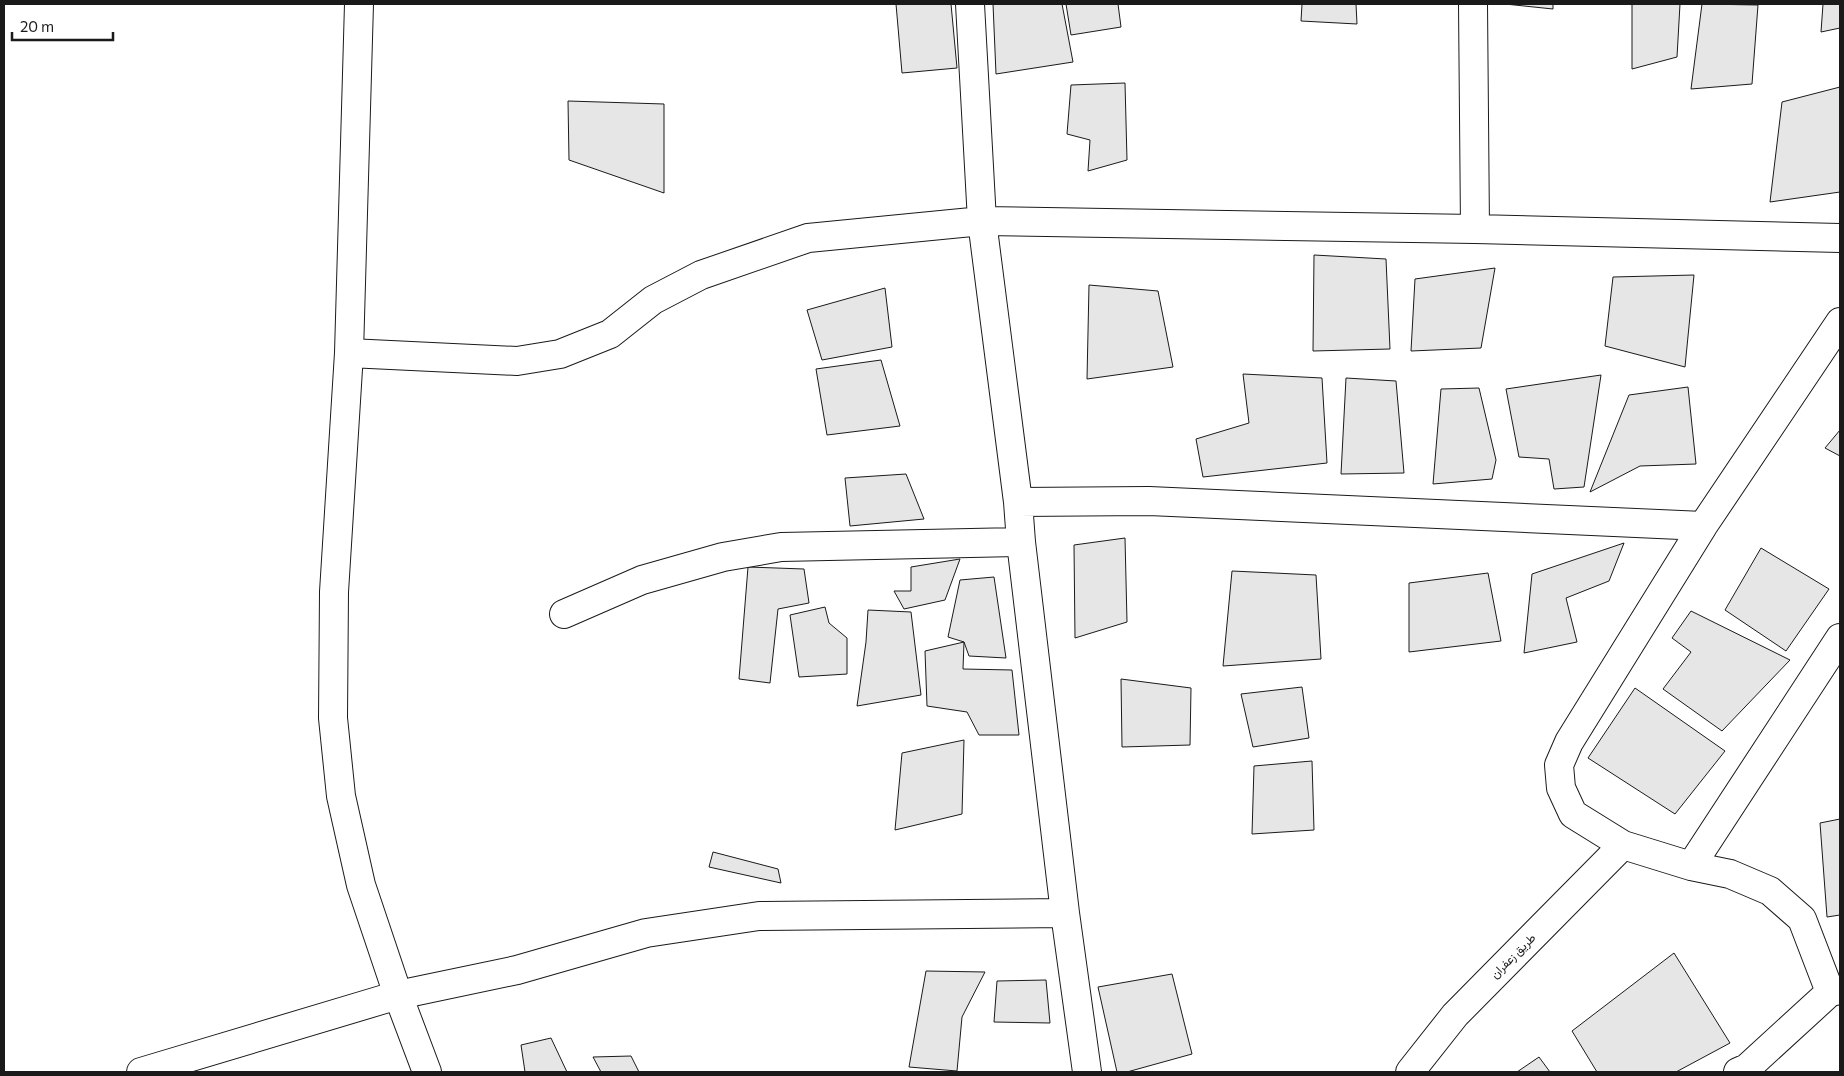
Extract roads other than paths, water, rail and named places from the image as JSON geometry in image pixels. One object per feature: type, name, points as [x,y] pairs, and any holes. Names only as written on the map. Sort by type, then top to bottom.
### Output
[{"type":"street","points":[[359,4],[349,353],[334,592],[333,718],[341,796],[361,885],[398,995],[427,1072]]},
{"type":"street","points":[[970,4],[982,221],[1018,502],[1021,542],[1065,912],[1087,1072]]},
{"type":"street","points":[[1473,4],[1475,229]]},
{"type":"street","points":[[349,353],[517,361],[560,354],[610,334],[653,300],[700,275],[808,238],[982,221],[1475,229],[1840,238]]},
{"type":"street","points":[[1744,1071],[1835,991],[1802,919],[1770,891],[1730,874],[1691,866],[1623,845],[1573,814],[1561,788],[1560,765],[1569,742],[1703,526],[1840,322]]},
{"type":"street","points":[[1018,502],[1149,501],[1703,526]]},
{"type":"street","points":[[564,614],[642,580],[723,557],[781,547],[1021,542]]},
{"type":"street","points":[[1691,866],[1840,638]]},
{"type":"street","name":"طريق زعفران","points":[[1410,1072],[1455,1015],[1623,845]]},
{"type":"street","points":[[141,1072],[398,995],[517,970],[646,934],[759,916],[1065,912]]}]
